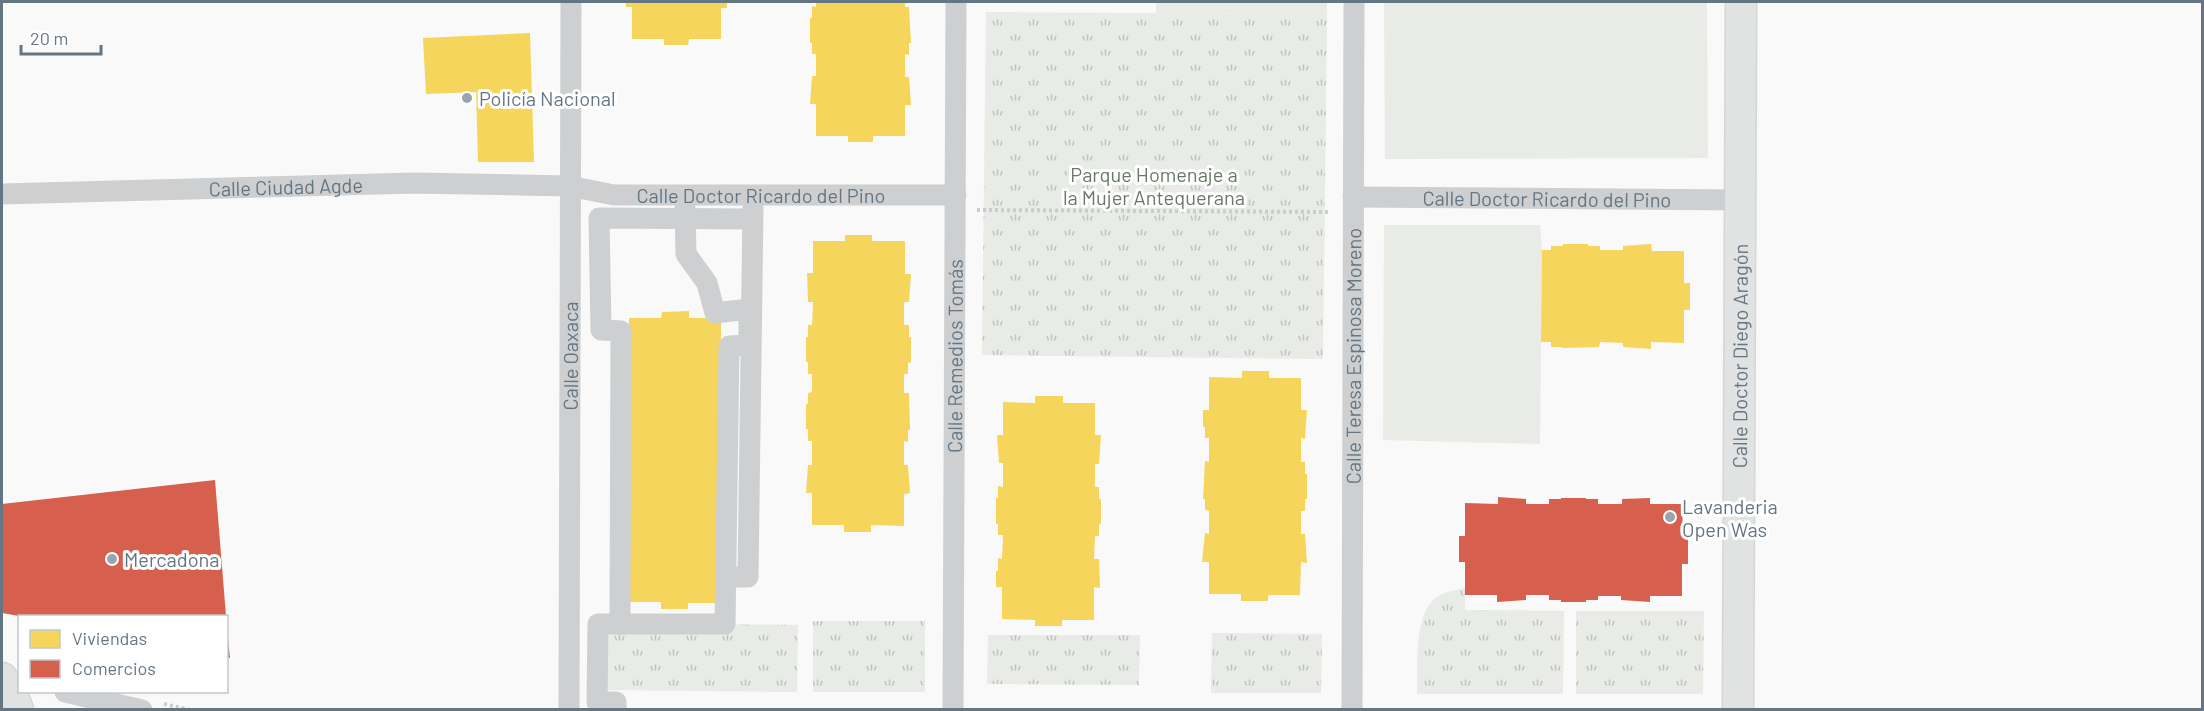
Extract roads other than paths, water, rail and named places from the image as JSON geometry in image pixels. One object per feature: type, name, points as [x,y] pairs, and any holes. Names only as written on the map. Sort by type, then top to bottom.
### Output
[{"type":"street","name":"Calle Oaxaca","points":[[569,710],[571,2]]},
{"type":"street","name":"Calle Remedios Tomás","points":[[953,710],[956,2]]},
{"type":"street","name":"Calle Teresa Espinosa Moreno","points":[[1352,710],[1354,2]]},
{"type":"street","name":"Calle Doctor Diego Aragón","points":[[1738,710],[1741,2]]},
{"type":"street","name":"Calle Ciudad Agde","points":[[2,194],[392,183],[569,186]]},
{"type":"street","name":"Calle Doctor Ricardo del Pino","points":[[569,186],[614,195],[956,202]]},
{"type":"street","name":"Calle Doctor Ricardo del Pino","points":[[1353,204],[1741,200]]},
{"type":"street","points":[[616,710],[616,702],[597,702],[598,624],[725,624],[729,346],[749,345],[749,309],[715,313],[706,283],[686,254],[685,213]]},
{"type":"street","points":[[620,624],[621,332],[601,330],[599,218],[685,213],[752,214],[748,577],[726,577]]},
{"type":"street","points":[[728,429],[751,428]]},
{"type":"street","points":[[727,500],[750,500]]},
{"type":"street","points":[[2,673],[19,702]]},
{"type":"street","points":[[2,678],[19,702]]},
{"type":"street","points":[[69,693],[142,710]]},
{"type":"place","name":"Policía Nacional","points":[[467,98]]},
{"type":"place","name":"Lavanderia Open Was","points":[[1670,517]]},
{"type":"place","name":"Mercadona","points":[[112,559]]},
{"type":"park label","name":"Parque Homenaje a la Mujer Antequerana","points":[[1154,186]]}]
